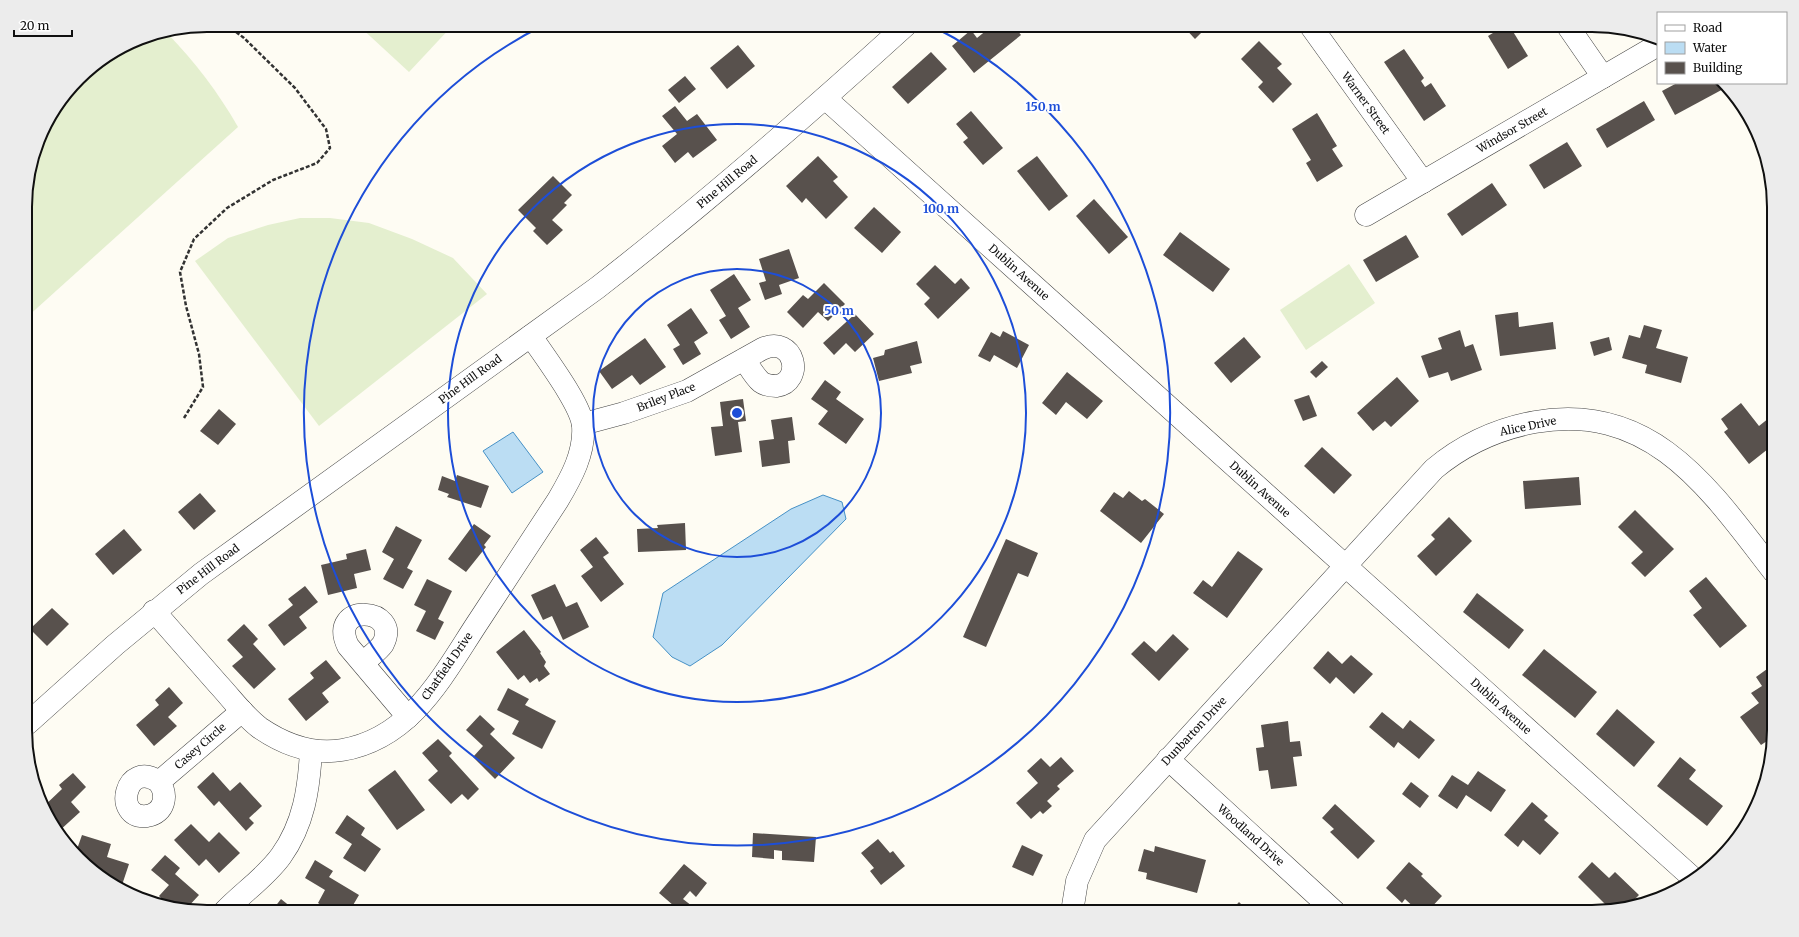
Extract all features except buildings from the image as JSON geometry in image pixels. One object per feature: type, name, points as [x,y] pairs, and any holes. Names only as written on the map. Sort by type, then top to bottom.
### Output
[{"type":"street","name":"Pine Hill Road","points":[[32,719],[154,611],[219,560],[597,288],[659,240],[825,98],[898,32]]},
{"type":"street","name":"Warner Street","points":[[1315,32],[1423,182]]},
{"type":"street","points":[[1572,32],[1603,77]]},
{"type":"street","name":"Windsor Street","points":[[1366,215],[1657,46]]},
{"type":"street","name":"Dublin Avenue","points":[[825,98],[1690,875]]},
{"type":"street","name":"Chatfield Drive","points":[[154,611],[250,720],[272,735],[297,747],[311,751],[325,752],[364,745],[388,733],[408,717],[437,684],[558,500],[570,479],[577,462],[582,447],[583,424],[579,412],[531,336]]},
{"type":"street","name":"Briley Place","points":[[583,424],[624,413],[686,391],[744,359]]},
{"type":"street","name":"Alice Drive","points":[[1346,566],[1434,469],[1457,452],[1477,440],[1508,428],[1561,419],[1596,421],[1613,425],[1645,437],[1664,450],[1688,470],[1726,510],[1767,563]]},
{"type":"street","name":"Dunbarton Drive","points":[[1073,905],[1077,881],[1095,840],[1346,566]]},
{"type":"street","points":[[363,663],[408,717]]},
{"type":"street","name":"Casey Circle","points":[[159,782],[242,711]]},
{"type":"street","points":[[231,905],[281,856],[293,837],[307,796],[311,751]]},
{"type":"street","name":"Woodland Drive","points":[[1168,759],[1327,905]]},
{"type":"path","points":[[184,418],[203,387],[199,354],[186,306],[180,272],[194,239],[227,208],[273,180],[317,163],[330,148],[326,129],[295,88],[236,32]]},
{"type":"green space","points":[[366,32],[446,32],[409,72]]},
{"type":"green space","points":[[170,36],[206,78],[238,127],[32,313],[32,195],[35,173],[41,150],[55,119],[75,91],[91,75],[119,55],[129,50],[150,41]]},
{"type":"green space","points":[[300,218],[330,218],[369,223],[412,239],[453,258],[487,294],[319,426],[195,261],[228,238],[268,225]]},
{"type":"green space","points":[[1349,264],[1375,303],[1306,350],[1280,310]]},
{"type":"water","points":[[513,432],[543,472],[512,493],[483,451]]},
{"type":"water","points":[[823,495],[842,502],[846,519],[722,645],[690,666],[672,657],[653,637],[663,593],[791,509]]}]
